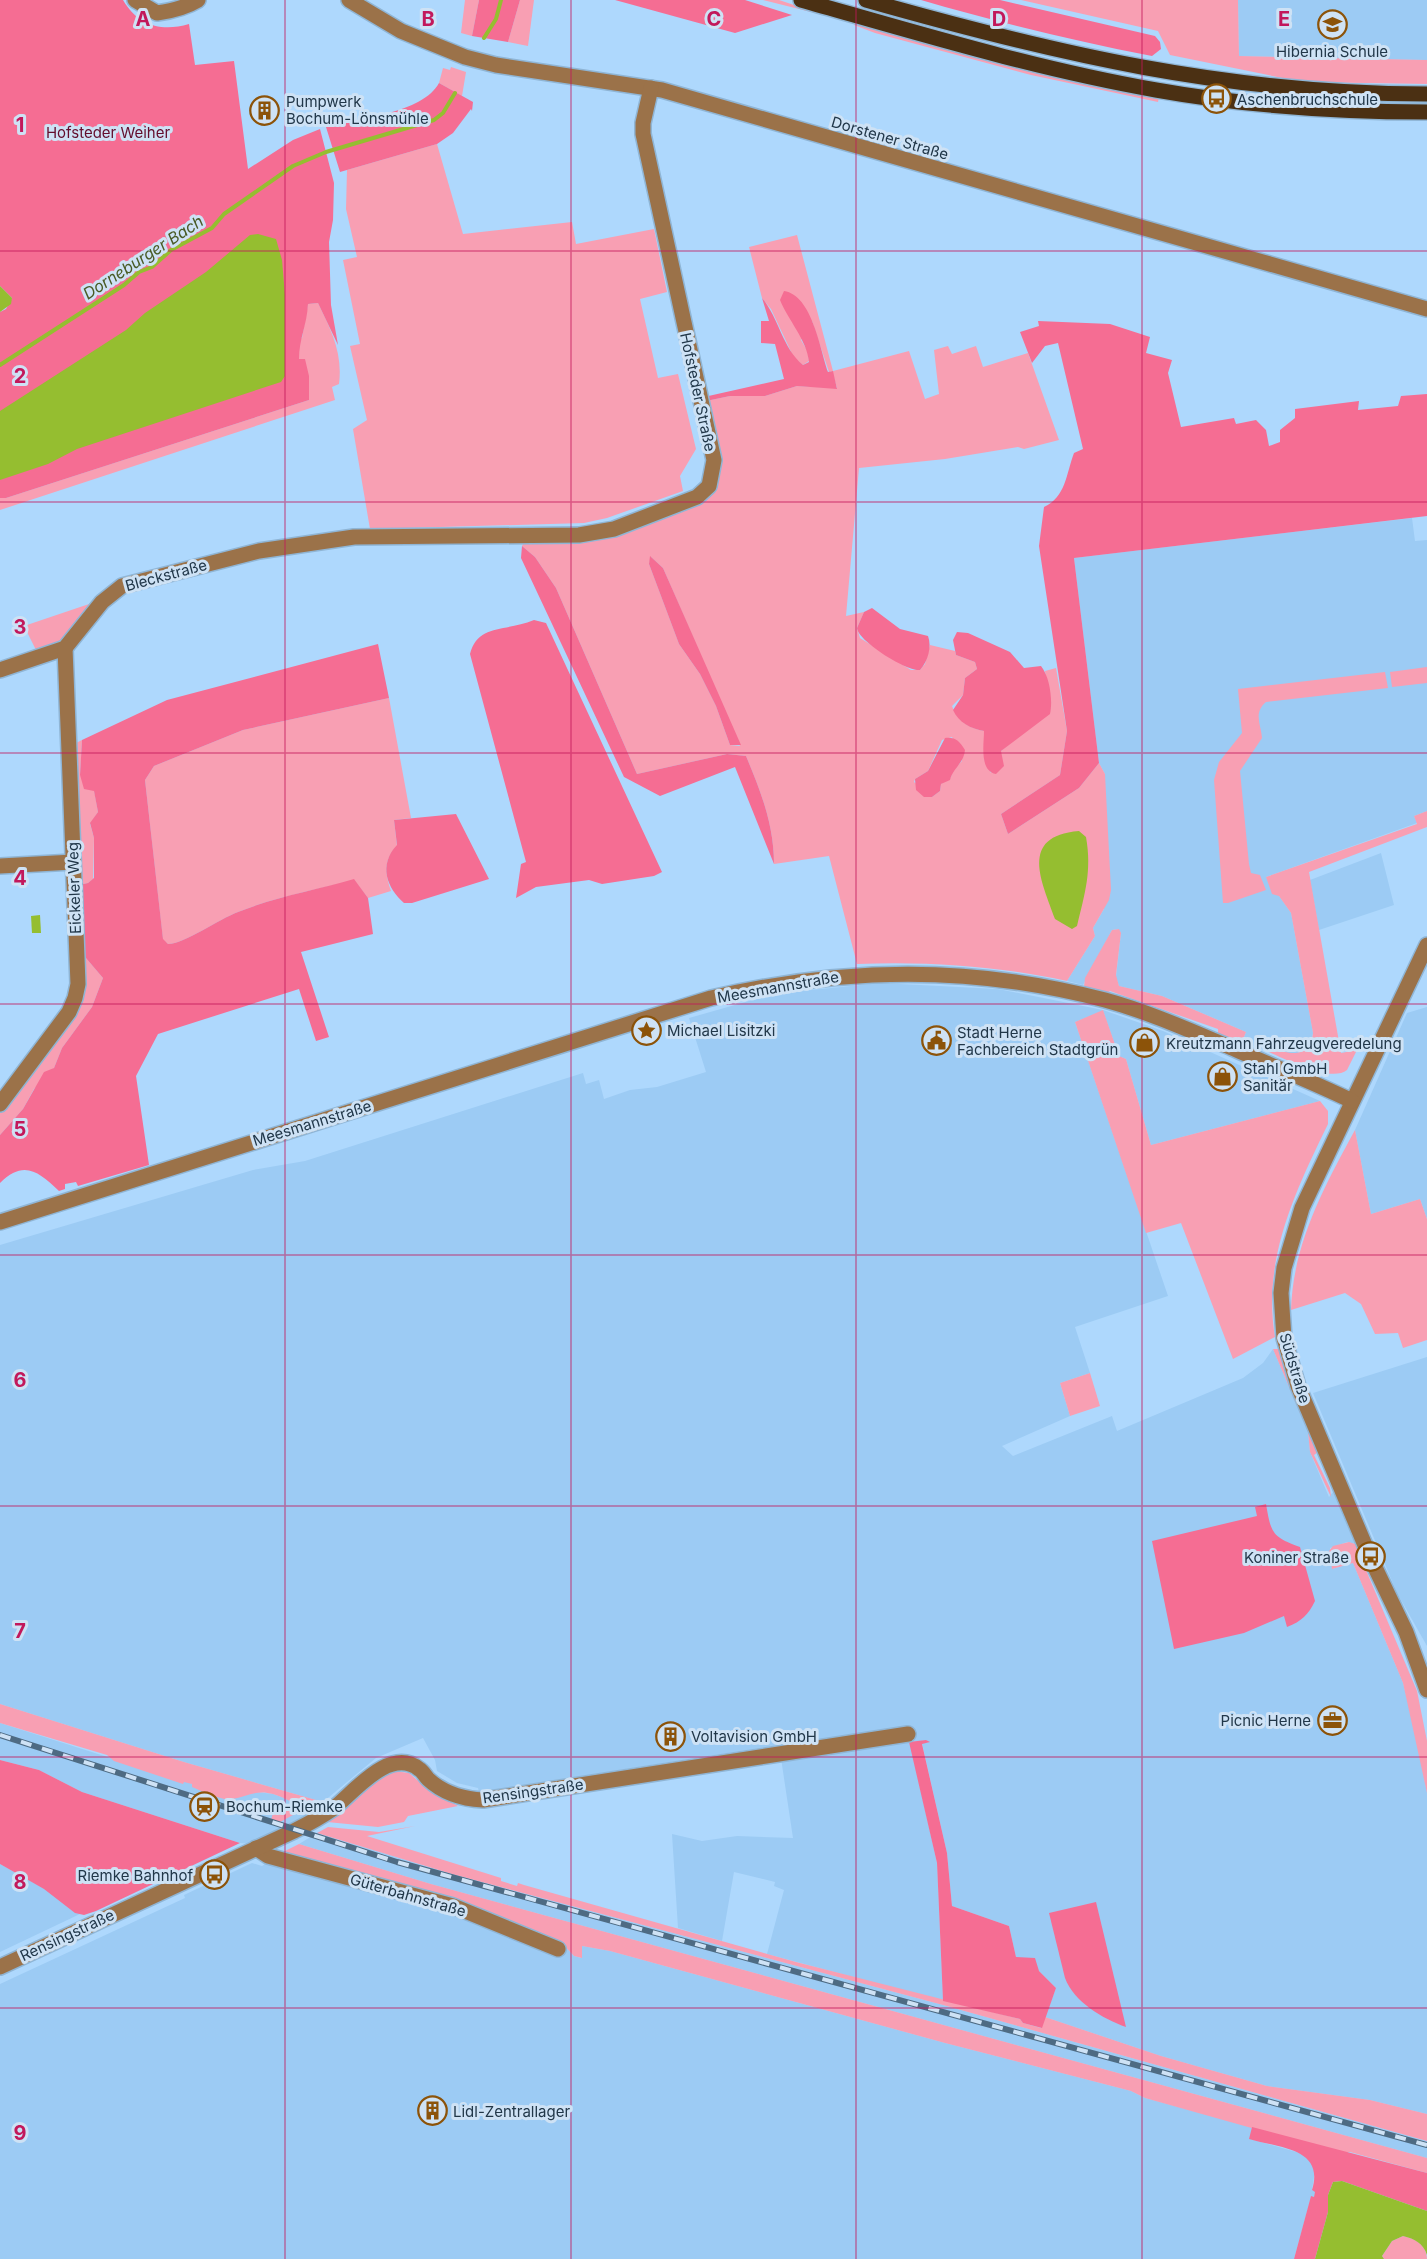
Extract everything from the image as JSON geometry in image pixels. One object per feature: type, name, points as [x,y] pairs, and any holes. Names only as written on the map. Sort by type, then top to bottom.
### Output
[{"type":"main road","points":[[801,0],[1031,64],[1145,88],[1304,109],[1427,112]]},
{"type":"main road","points":[[866,0],[1050,50],[1165,74],[1305,91],[1427,94]]},
{"type":"street","points":[[135,0],[152,12],[161,13],[162,4],[182,9],[198,0]]},
{"type":"street","name":"Dorstener Straße","points":[[349,0],[393,28],[457,55],[496,65],[651,88],[1427,309]]},
{"type":"street","name":"Hofsteder Straße","points":[[361,537],[579,535],[614,529],[668,510],[697,497],[708,486],[714,460],[643,134],[643,123],[651,88]]},
{"type":"street","name":"Bleckstraße","points":[[65,648],[106,597],[122,586],[259,550],[361,537]]},
{"type":"street","points":[[0,670],[65,648]]},
{"type":"street","name":"Eickeler Weg","points":[[0,1104],[69,1012],[78,984],[65,648]]},
{"type":"street","points":[[0,866],[73,862]]},
{"type":"street","name":"Südstraße","points":[[1427,945],[1302,1208],[1288,1249],[1281,1293],[1284,1338],[1298,1386],[1370,1557],[1406,1632],[1427,1689]]},
{"type":"street","name":"Meesmannstraße","points":[[0,1222],[711,998],[790,982],[845,975],[896,973],[965,976],[1037,985],[1107,1001],[1175,1024],[1352,1101]]},
{"type":"street","name":"Rensingstraße","points":[[0,1967],[322,1816],[374,1773],[396,1764],[405,1763],[419,1769],[446,1792],[468,1799],[483,1800],[908,1734]]},
{"type":"street","name":"Güterbahnstraße","points":[[256,1848],[268,1856],[453,1906],[558,1949]]},
{"type":"shaded area","points":[[465,0],[479,0],[472,36],[461,33]]},
{"type":"shaded area","points":[[520,0],[534,0],[528,46],[508,42]]},
{"type":"shaded area","points":[[763,0],[779,0],[827,16]]},
{"type":"shaded area","points":[[1021,0],[1238,0],[1239,56],[1427,60],[1427,84],[1302,82],[1170,55],[1158,31]]},
{"type":"shaded area","name":"Hibernia Schule","points":[[1238,0],[1427,0],[1427,60],[1239,56]]},
{"type":"shaded area","points":[[855,23],[1159,97],[1158,102],[1031,75],[875,33],[854,25]]},
{"type":"shaded area","points":[[451,67],[466,72],[462,96],[439,83],[443,68],[450,70]]},
{"type":"shaded area","points":[[437,144],[463,234],[572,222],[576,244],[654,229],[667,292],[640,299],[658,378],[678,374],[696,449],[680,476],[683,491],[607,518],[584,523],[370,529],[353,429],[367,420],[350,346],[360,344],[343,260],[357,257],[346,209],[347,170]]},
{"type":"shaded area","points":[[258,234],[276,239],[282,260],[285,295],[285,376],[281,382],[77,449],[48,464],[0,480],[0,411],[126,330],[145,313],[206,272],[250,235]]},
{"type":"shaded area","points":[[797,235],[833,371],[909,351],[925,399],[939,394],[934,350],[948,346],[952,354],[976,346],[983,367],[1028,353],[1059,440],[1024,449],[1018,447],[945,459],[859,468],[846,616],[864,612],[857,628],[860,638],[911,670],[920,670],[925,664],[930,645],[955,651],[956,655],[975,662],[977,669],[965,678],[963,695],[952,706],[964,723],[984,731],[984,759],[991,773],[1001,751],[1051,707],[1045,671],[1056,668],[1067,731],[1060,775],[1001,814],[1008,834],[1079,788],[1099,763],[1105,774],[1111,890],[1109,900],[1093,928],[1095,936],[1067,981],[962,966],[910,963],[857,964],[829,856],[774,864],[769,822],[746,756],[727,754],[637,774],[556,588],[535,557],[522,546],[524,542],[578,537],[711,493],[706,401],[730,396],[765,396],[797,386],[837,388],[832,371],[829,372],[812,321],[801,340],[808,352],[809,361],[803,365],[794,358],[771,309],[762,298],[749,247]],"holes":[[[651,557],[663,568],[740,746],[730,745],[716,706],[700,674],[679,644],[649,564]],[[952,737],[962,761],[952,771],[951,777],[941,784],[940,791],[932,797],[914,782],[928,771],[942,740]]]},
{"type":"shaded area","points":[[0,286],[12,298],[11,304],[0,312]]},
{"type":"shaded area","points":[[318,303],[338,352],[339,384],[332,387],[335,400],[0,510],[0,498],[6,498],[309,400],[299,359],[299,339],[302,338],[308,304]]},
{"type":"shaded area","points":[[1412,518],[1415,541],[1427,540],[1427,811],[1414,816],[1417,823],[1266,877],[1291,913],[1313,1033],[1310,1045],[1296,1054],[1286,1054],[1271,1047],[1269,1052],[1242,1042],[1246,1032],[1162,996],[1119,986],[1116,977],[1121,933],[1118,929],[1112,930],[1083,985],[1067,981],[1095,936],[1093,928],[1104,909],[1105,774],[1099,763],[1074,558]]},
{"type":"shaded area","points":[[92,603],[61,642],[37,652],[24,626]]},
{"type":"shaded area","points":[[1427,667],[1427,683],[1392,687],[1390,672]]},
{"type":"shaded area","points":[[1385,672],[1388,688],[1266,702],[1262,706],[1259,719],[1262,738],[1240,771],[1249,864],[1251,873],[1260,875],[1266,890],[1223,903],[1214,780],[1219,762],[1242,733],[1238,689]]},
{"type":"shaded area","points":[[389,698],[411,818],[394,820],[397,846],[392,851],[386,867],[391,891],[368,898],[354,880],[252,907],[230,915],[175,943],[168,944],[163,940],[145,780],[154,766],[243,730]]},
{"type":"shaded area","points":[[82,740],[80,775],[94,790],[98,812],[90,824],[94,838],[93,879],[79,885],[74,744]]},
{"type":"shaded area","points":[[1427,811],[1427,827],[1309,872],[1341,1053],[1357,1050],[1347,1070],[1330,1074],[1320,1072],[1269,1052],[1271,1047],[1291,1053],[1303,1051],[1308,1047],[1313,1033],[1291,913],[1279,896],[1272,894],[1266,877],[1417,824],[1414,816]]},
{"type":"shaded area","points":[[1079,831],[1086,837],[1088,871],[1077,926],[1072,929],[1055,919],[1039,863],[1041,851],[1048,842],[1060,835]]},
{"type":"shaded area","points":[[1381,853],[1394,905],[1319,930],[1310,880]]},
{"type":"shaded area","points":[[40,915],[41,933],[32,933],[31,916]]},
{"type":"shaded area","points":[[1119,929],[1121,933],[1116,975],[1119,986],[1162,996],[1246,1032],[1242,1042],[1218,1034],[1218,1029],[1110,991],[1106,994],[1084,987],[1085,978],[1112,930]]},
{"type":"shaded area","points":[[80,951],[103,978],[92,1007],[62,1048],[54,1068],[34,1089],[23,1109],[0,1135],[0,1110],[65,1024]]},
{"type":"shaded area","points":[[880,983],[998,989],[1103,1010],[1163,1031],[1320,1101],[1151,1145],[1126,1059],[1119,1056],[1103,1011],[1075,1022],[1168,1296],[1075,1327],[1090,1373],[1060,1383],[1070,1416],[1002,1446],[1013,1456],[1112,1416],[1117,1431],[1243,1378],[1263,1363],[1273,1349],[1308,1432],[1310,1452],[1329,1497],[1333,1492],[1355,1544],[1347,1542],[1330,1548],[1332,1569],[1353,1563],[1403,1683],[1416,1734],[1427,1793],[1427,2114],[1370,2100],[1267,2086],[1161,2056],[1045,2017],[1056,1988],[1039,1971],[1016,1957],[1009,1926],[952,1906],[947,1853],[922,1743],[929,1742],[926,1740],[910,1743],[937,1863],[943,2001],[767,1954],[784,1890],[774,1886],[775,1882],[734,1872],[722,1941],[678,1928],[672,1834],[702,1841],[737,1836],[793,1838],[779,1745],[479,1792],[478,1788],[457,1783],[437,1771],[435,1760],[423,1738],[376,1758],[323,1802],[184,1762],[0,1704],[0,1245],[253,1170],[305,1161],[583,1073],[586,1084],[599,1080],[604,1099],[630,1090],[657,1087],[706,1072],[689,1018],[792,992]]},
{"type":"shaded area","points":[[1427,1007],[1427,1219],[1420,1199],[1371,1214],[1355,1130],[1407,1013]]},
{"type":"shaded area","points":[[1103,1010],[1119,1056],[1126,1059],[1151,1145],[1320,1101],[1328,1111],[1328,1124],[1293,1201],[1277,1254],[1272,1309],[1275,1337],[1233,1359],[1181,1223],[1146,1233],[1075,1022]]},
{"type":"shaded area","points":[[1355,1130],[1371,1214],[1420,1199],[1427,1219],[1427,1340],[1403,1348],[1398,1333],[1375,1334],[1361,1304],[1345,1293],[1291,1310],[1297,1262],[1304,1239],[1332,1173]]},
{"type":"shaded area","points":[[1273,1349],[1281,1349],[1318,1452],[1314,1455],[1330,1488],[1331,1497],[1310,1452],[1308,1432]]},
{"type":"shaded area","points":[[1427,1357],[1427,1646],[1397,1593],[1313,1393]]},
{"type":"shaded area","points":[[1090,1373],[1100,1406],[1070,1416],[1060,1383]]},
{"type":"shaded area","points":[[1349,1542],[1355,1544],[1417,1691],[1427,1741],[1427,1793],[1403,1683],[1353,1563],[1332,1569],[1329,1551],[1333,1546]]},
{"type":"shaded area","points":[[0,1704],[184,1762],[323,1802],[318,1806],[306,1807],[262,1792],[232,1799],[217,1797],[192,1787],[192,1784],[184,1782],[183,1784],[114,1761],[107,1755],[0,1723]]},
{"type":"shaded area","points":[[0,1723],[193,1784],[273,1794],[309,1807],[314,1813],[251,1844],[240,1843],[82,1792],[39,1770],[0,1760]]},
{"type":"shaded area","points":[[394,1771],[409,1773],[430,1791],[458,1806],[408,1816],[404,1822],[378,1827],[327,1822],[376,1780]]},
{"type":"shaded area","points":[[276,1803],[292,1808],[293,1815],[280,1822],[271,1820]]},
{"type":"shaded area","points":[[415,1826],[367,1836],[501,1878],[501,1881],[517,1886],[518,1883],[796,1962],[1020,2019],[1023,2023],[1041,2028],[1045,2017],[1161,2056],[1267,2086],[1370,2100],[1427,2114],[1427,2141],[943,2005],[452,1874],[317,1833],[328,1827],[379,1832]]},
{"type":"shaded area","points":[[317,1833],[452,1874],[943,2005],[1427,2141],[1427,2158],[431,1884],[299,1844]]},
{"type":"shaded area","points":[[299,1844],[431,1884],[1427,2158],[1427,2173],[1350,2152],[1337,2152],[1145,2098],[1131,2091],[945,2043],[610,1951],[582,1946],[582,1958],[574,1956],[561,1942],[281,1853]]},
{"type":"shaded area","points":[[281,1853],[561,1942],[574,1956],[581,1958],[582,1946],[610,1951],[945,2043],[1131,2091],[1145,2098],[1252,2127],[1250,2139],[1300,2153],[1309,2159],[1315,2170],[1312,2190],[1316,2191],[1314,2197],[1311,2197],[1294,2259],[0,2259],[0,1984],[185,1898],[184,1895],[252,1863],[262,1866]]},
{"type":"shaded area","points":[[0,1864],[45,1889],[80,1914],[0,1952]]},
{"type":"shaded area","points":[[1342,2181],[1427,2211],[1427,2255],[1418,2242],[1403,2236],[1392,2241],[1382,2256],[1384,2259],[1315,2259],[1328,2212],[1328,2195],[1333,2182]]},
{"type":"shaded area","points":[[1403,2236],[1420,2243],[1427,2259],[1384,2259],[1382,2256],[1392,2241]]},
{"type":"green space","name":"Hofsteder Weiher","points":[[0,0],[123,0],[136,16],[152,25],[169,27],[189,24],[195,65],[234,61],[248,169],[293,140],[320,129],[334,183],[333,220],[329,242],[331,305],[338,345],[318,303],[308,304],[299,359],[305,359],[309,376],[309,400],[6,498],[0,498],[0,312],[6,309],[12,298],[0,286]]},
{"type":"green space","points":[[479,0],[520,0],[508,42],[472,36]]},
{"type":"green space","points":[[615,0],[745,0],[792,15],[735,33]]},
{"type":"green space","points":[[921,0],[1000,0],[1155,36],[1160,42],[1161,49],[1152,56],[1036,31]]},
{"type":"green space","points":[[439,83],[473,102],[472,111],[471,109],[453,133],[437,144],[340,172],[326,127],[404,108],[431,93]]},
{"type":"green space","points":[[784,291],[794,295],[802,302],[808,312],[828,372],[833,371],[837,389],[797,386],[765,396],[730,396],[706,401],[704,397],[784,379],[775,344],[761,343],[761,321],[769,321],[762,298],[790,350],[803,365],[809,362],[805,346],[780,300]]},
{"type":"green space","points":[[1038,321],[1110,324],[1150,337],[1146,353],[1172,360],[1168,373],[1181,427],[1234,418],[1236,424],[1256,420],[1266,430],[1269,446],[1280,442],[1280,430],[1295,418],[1295,409],[1359,401],[1358,410],[1398,406],[1401,396],[1427,394],[1427,516],[1074,558],[1099,763],[1079,788],[1008,834],[1001,814],[1060,775],[1067,731],[1039,546],[1044,507],[1051,503],[1061,491],[1074,453],[1083,449],[1058,343],[1045,346],[1032,363],[1020,332],[1039,326]]},
{"type":"green space","points":[[522,546],[535,557],[556,588],[637,774],[727,754],[746,756],[769,822],[774,864],[735,767],[660,796],[624,777],[521,558]]},
{"type":"green space","points":[[650,556],[663,568],[741,745],[730,745],[716,706],[700,674],[679,644],[649,564]]},
{"type":"green space","points":[[872,608],[900,629],[928,636],[930,645],[928,654],[920,670],[895,661],[874,648],[859,634],[857,628],[864,612]]},
{"type":"green space","points":[[534,620],[546,623],[662,872],[654,876],[602,884],[589,880],[536,887],[516,898],[521,864],[526,862],[470,654],[479,637],[486,633]]},
{"type":"green space","points":[[957,632],[968,633],[1010,652],[1024,668],[1041,666],[1049,683],[1050,714],[1001,751],[1004,766],[996,774],[987,768],[985,763],[984,731],[966,724],[953,710],[963,695],[965,678],[977,669],[975,662],[956,655],[953,640]]},
{"type":"green space","points":[[378,644],[389,698],[243,730],[154,766],[145,780],[163,939],[168,944],[183,940],[230,915],[252,907],[354,879],[368,898],[373,934],[301,952],[329,1037],[316,1041],[299,989],[158,1034],[136,1076],[149,1165],[78,1186],[76,1182],[65,1184],[65,1189],[59,1191],[45,1178],[24,1170],[17,1171],[0,1183],[0,1135],[23,1109],[44,1072],[54,1068],[62,1048],[92,1007],[103,978],[80,951],[79,885],[88,883],[94,878],[94,838],[90,823],[98,812],[94,791],[84,789],[80,775],[82,740],[167,700]]},
{"type":"green space","points":[[945,738],[952,738],[959,742],[965,750],[964,755],[950,780],[941,784],[940,791],[932,797],[924,797],[916,790],[915,779],[928,771]]},
{"type":"green space","points":[[456,814],[489,879],[412,903],[404,903],[389,883],[386,868],[391,853],[397,845],[394,820]]},
{"type":"green space","points":[[1266,1504],[1269,1522],[1274,1533],[1300,1547],[1315,1601],[1310,1610],[1301,1620],[1287,1627],[1284,1616],[1244,1633],[1174,1649],[1152,1541],[1257,1516],[1255,1507]]},
{"type":"green space","points":[[926,1740],[930,1742],[922,1744],[947,1853],[952,1906],[1009,1926],[1016,1957],[1035,1958],[1039,1971],[1056,1988],[1042,2028],[1023,2023],[1020,2019],[943,2001],[937,1863],[909,1742]]},
{"type":"green space","points":[[0,1760],[39,1770],[82,1792],[240,1843],[96,1911],[84,1915],[75,1913],[44,1889],[0,1864]]},
{"type":"green space","points":[[1096,1902],[1126,2027],[1090,2008],[1069,1987],[1049,1913]]},
{"type":"green space","points":[[1252,2127],[1427,2173],[1427,2211],[1342,2181],[1333,2182],[1328,2195],[1328,2212],[1315,2259],[1294,2259],[1311,2196],[1314,2197],[1315,2192],[1312,2190],[1314,2176],[1312,2166],[1297,2152],[1249,2139]]},
{"type":"waterway","name":"Dorneburger Bach","points":[[484,38],[496,19],[501,0]]},
{"type":"waterway","name":"Dorneburger Bach","points":[[0,365],[124,285],[139,272],[152,267],[171,250],[212,228],[224,214],[293,166],[326,152],[434,120],[443,113],[455,93]]},
{"type":"railway","points":[[0,1735],[397,1862],[1427,2145]]},
{"type":"place","name":"Hibernia Schule","points":[[1332,24]]},
{"type":"place","name":"Aschenbruchschule","points":[[1216,99]]},
{"type":"place","name":"Pumpwerk Bochum-Lönsmühle","points":[[265,110]]},
{"type":"place","name":"Michael Lisitzki","points":[[646,1030]]},
{"type":"place","name":"Stadt Herne Fachbereich Stadtgrün","points":[[936,1041]]},
{"type":"place","name":"Kreutzmann Fahrzeugveredelung","points":[[1145,1043]]},
{"type":"place","name":"Stahl GmbH Sanitär","points":[[1222,1077]]},
{"type":"place","name":"Koniner Straße","points":[[1370,1557]]},
{"type":"place","name":"Picnic Herne","points":[[1332,1720]]},
{"type":"place","name":"Voltavision GmbH","points":[[670,1736]]},
{"type":"place","name":"Bochum-Riemke","points":[[205,1806]]},
{"type":"place","name":"Riemke Bahnhof","points":[[214,1875]]},
{"type":"place","name":"Lidl-Zentrallager","points":[[432,2111]]}]
